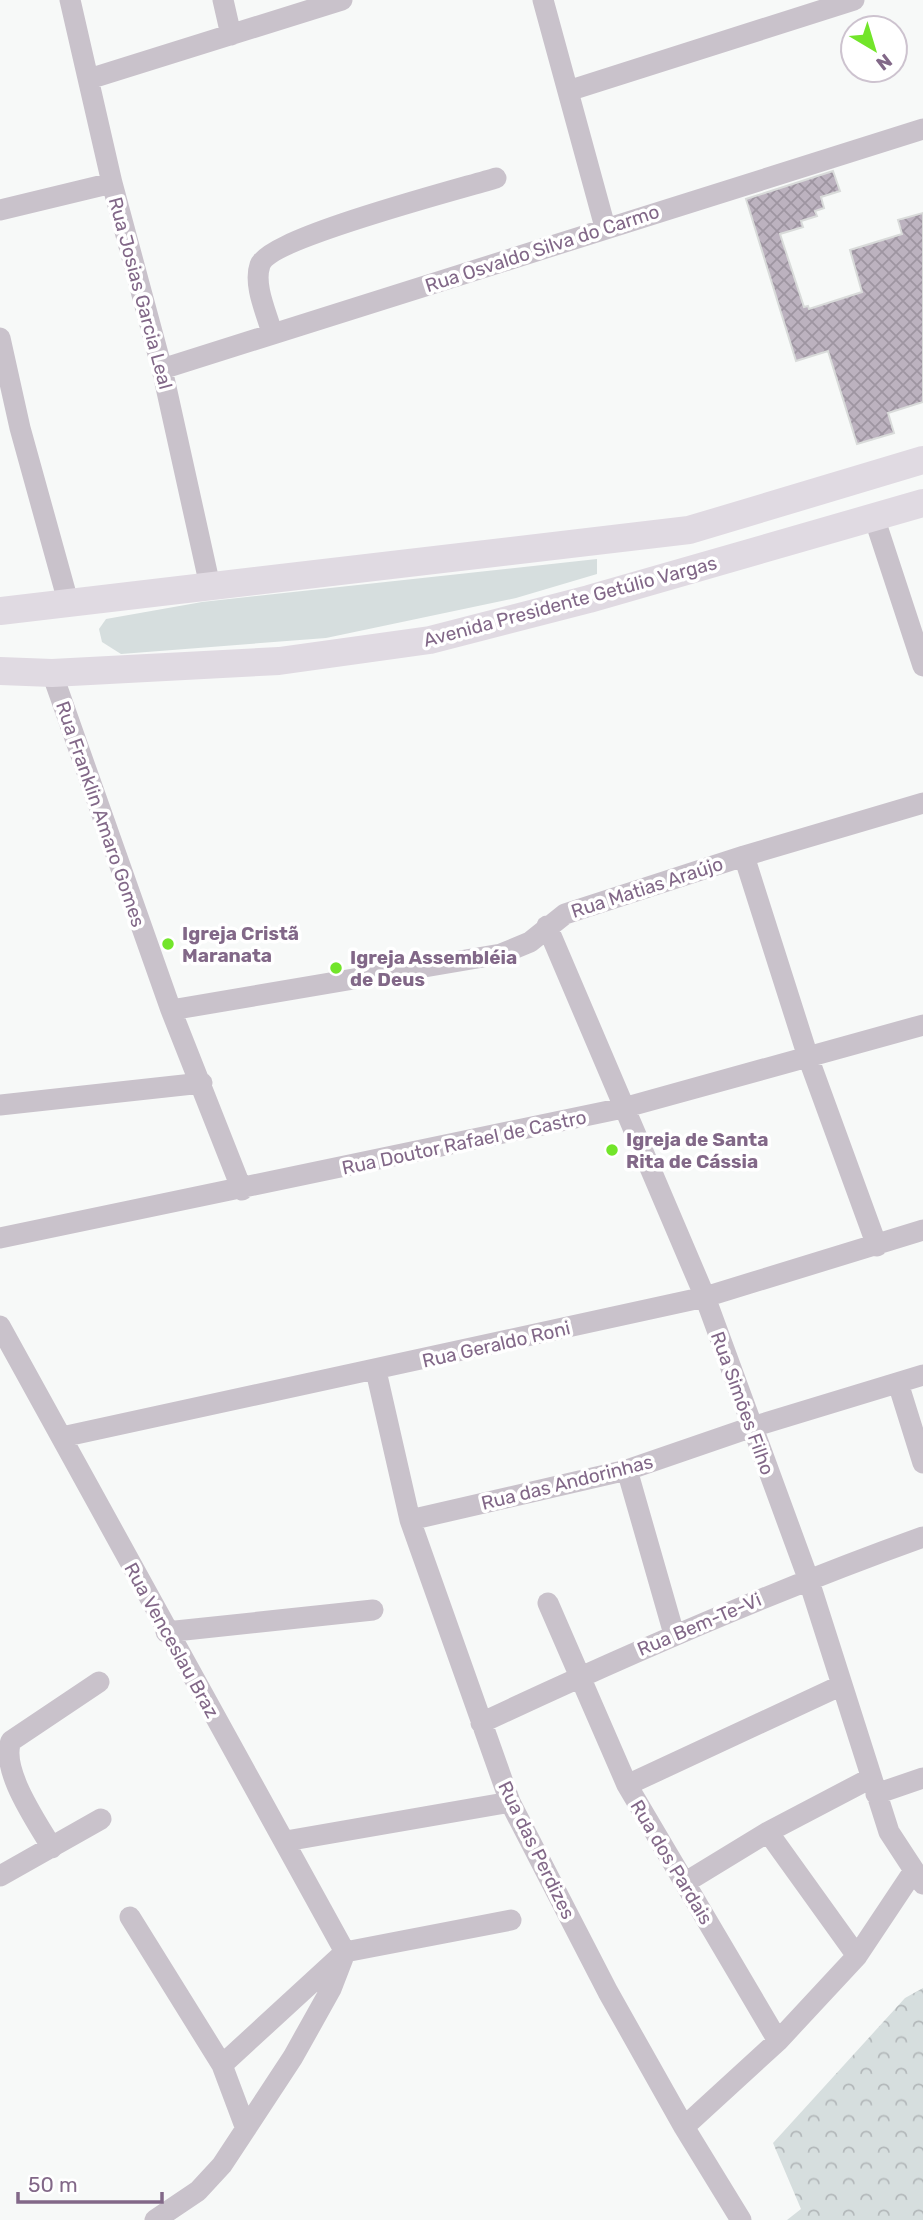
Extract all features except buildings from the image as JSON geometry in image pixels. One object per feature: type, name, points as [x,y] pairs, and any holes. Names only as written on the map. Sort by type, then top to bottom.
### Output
[{"type":"main road","name":"Avenida Presidente Getúlio Vargas","points":[[0,611],[689,530],[923,460]]},
{"type":"main road","name":"Avenida Presidente Getúlio Vargas","points":[[0,671],[52,673],[279,661],[430,640],[589,599],[923,503]]},
{"type":"street","name":"Rua Josias Garcia Leal","points":[[70,0],[112,183],[162,369],[210,586]]},
{"type":"street","points":[[223,0],[231,34]]},
{"type":"street","points":[[89,79],[342,0]]},
{"type":"street","points":[[543,0],[605,228]]},
{"type":"street","points":[[568,91],[854,0]]},
{"type":"street","name":"Rua Osvaldo Silva do Carmo","points":[[162,369],[923,129]]},
{"type":"street","points":[[272,333],[258,281],[259,266],[264,257],[297,239],[496,178]]},
{"type":"street","points":[[0,210],[112,183]]},
{"type":"street","points":[[0,338],[10,426],[69,605]]},
{"type":"street","points":[[874,517],[923,666]]},
{"type":"street","name":"Rua Franklin Amaro Gomes","points":[[52,673],[171,1010],[242,1190]]},
{"type":"street","name":"Rua Matias Araújo","points":[[171,1010],[501,954],[530,942],[565,914],[744,856],[923,803]]},
{"type":"street","points":[[744,856],[808,1056],[877,1246]]},
{"type":"street","name":"Rua Simões Filho","points":[[547,926],[705,1297],[808,1578],[889,1832],[918,1878]]},
{"type":"street","name":"Rua Doutor Rafael de Castro","points":[[0,1238],[242,1190],[623,1108],[923,1025]]},
{"type":"street","points":[[0,1105],[202,1083]]},
{"type":"street","name":"Rua Geraldo Roni","points":[[62,1437],[376,1371],[705,1297],[923,1230]]},
{"type":"street","name":"Rua Venceslau Braz","points":[[0,1326],[8,1360],[62,1437],[166,1632],[286,1842],[345,1952]]},
{"type":"street","name":"Rua das Perdizes","points":[[376,1371],[410,1521],[510,1802],[608,1992],[684,2127],[741,2220]]},
{"type":"street","name":"Rua das Andorinhas","points":[[410,1521],[627,1470],[752,1427],[923,1375]]},
{"type":"street","points":[[898,1383],[923,1463]]},
{"type":"street","points":[[627,1470],[674,1633]]},
{"type":"street","name":"Rua Bem-Te-Vi","points":[[481,1723],[674,1633],[808,1578],[923,1537]]},
{"type":"street","name":"Rua dos Pardais","points":[[548,1603],[578,1678],[627,1785],[778,2041]]},
{"type":"street","points":[[166,1632],[373,1610]]},
{"type":"street","points":[[52,1848],[8,1769],[6,1751],[11,1741],[99,1682]]},
{"type":"street","points":[[627,1785],[842,1685]]},
{"type":"street","points":[[686,1882],[768,1832],[873,1786],[923,1778]]},
{"type":"street","points":[[286,1842],[510,1802]]},
{"type":"street","points":[[0,1876],[101,1819]]},
{"type":"street","points":[[768,1832],[857,1956]]},
{"type":"street","points":[[684,2127],[778,2041],[857,1956],[918,1878]]},
{"type":"street","points":[[130,1917],[222,2065],[246,2129]]},
{"type":"street","points":[[222,2065],[345,1952],[511,1920]]},
{"type":"street","points":[[155,2220],[198,2191],[222,2165],[293,2057],[331,1989],[345,1952]]},
{"type":"green space","points":[[597,559],[597,574],[516,598],[326,638],[121,654],[102,642],[99,629],[106,619],[202,602]]},
{"type":"green space","points":[[923,1988],[923,2220],[787,2220],[801,2209],[773,2143],[905,1998]]},
{"type":"place","name":"Igreja Cristã Maranata","points":[[168,944]]},
{"type":"place","name":"Igreja Assembléia de Deus","points":[[336,968]]},
{"type":"place","name":"Igreja de Santa Rita de Cássia","points":[[612,1150]]}]
